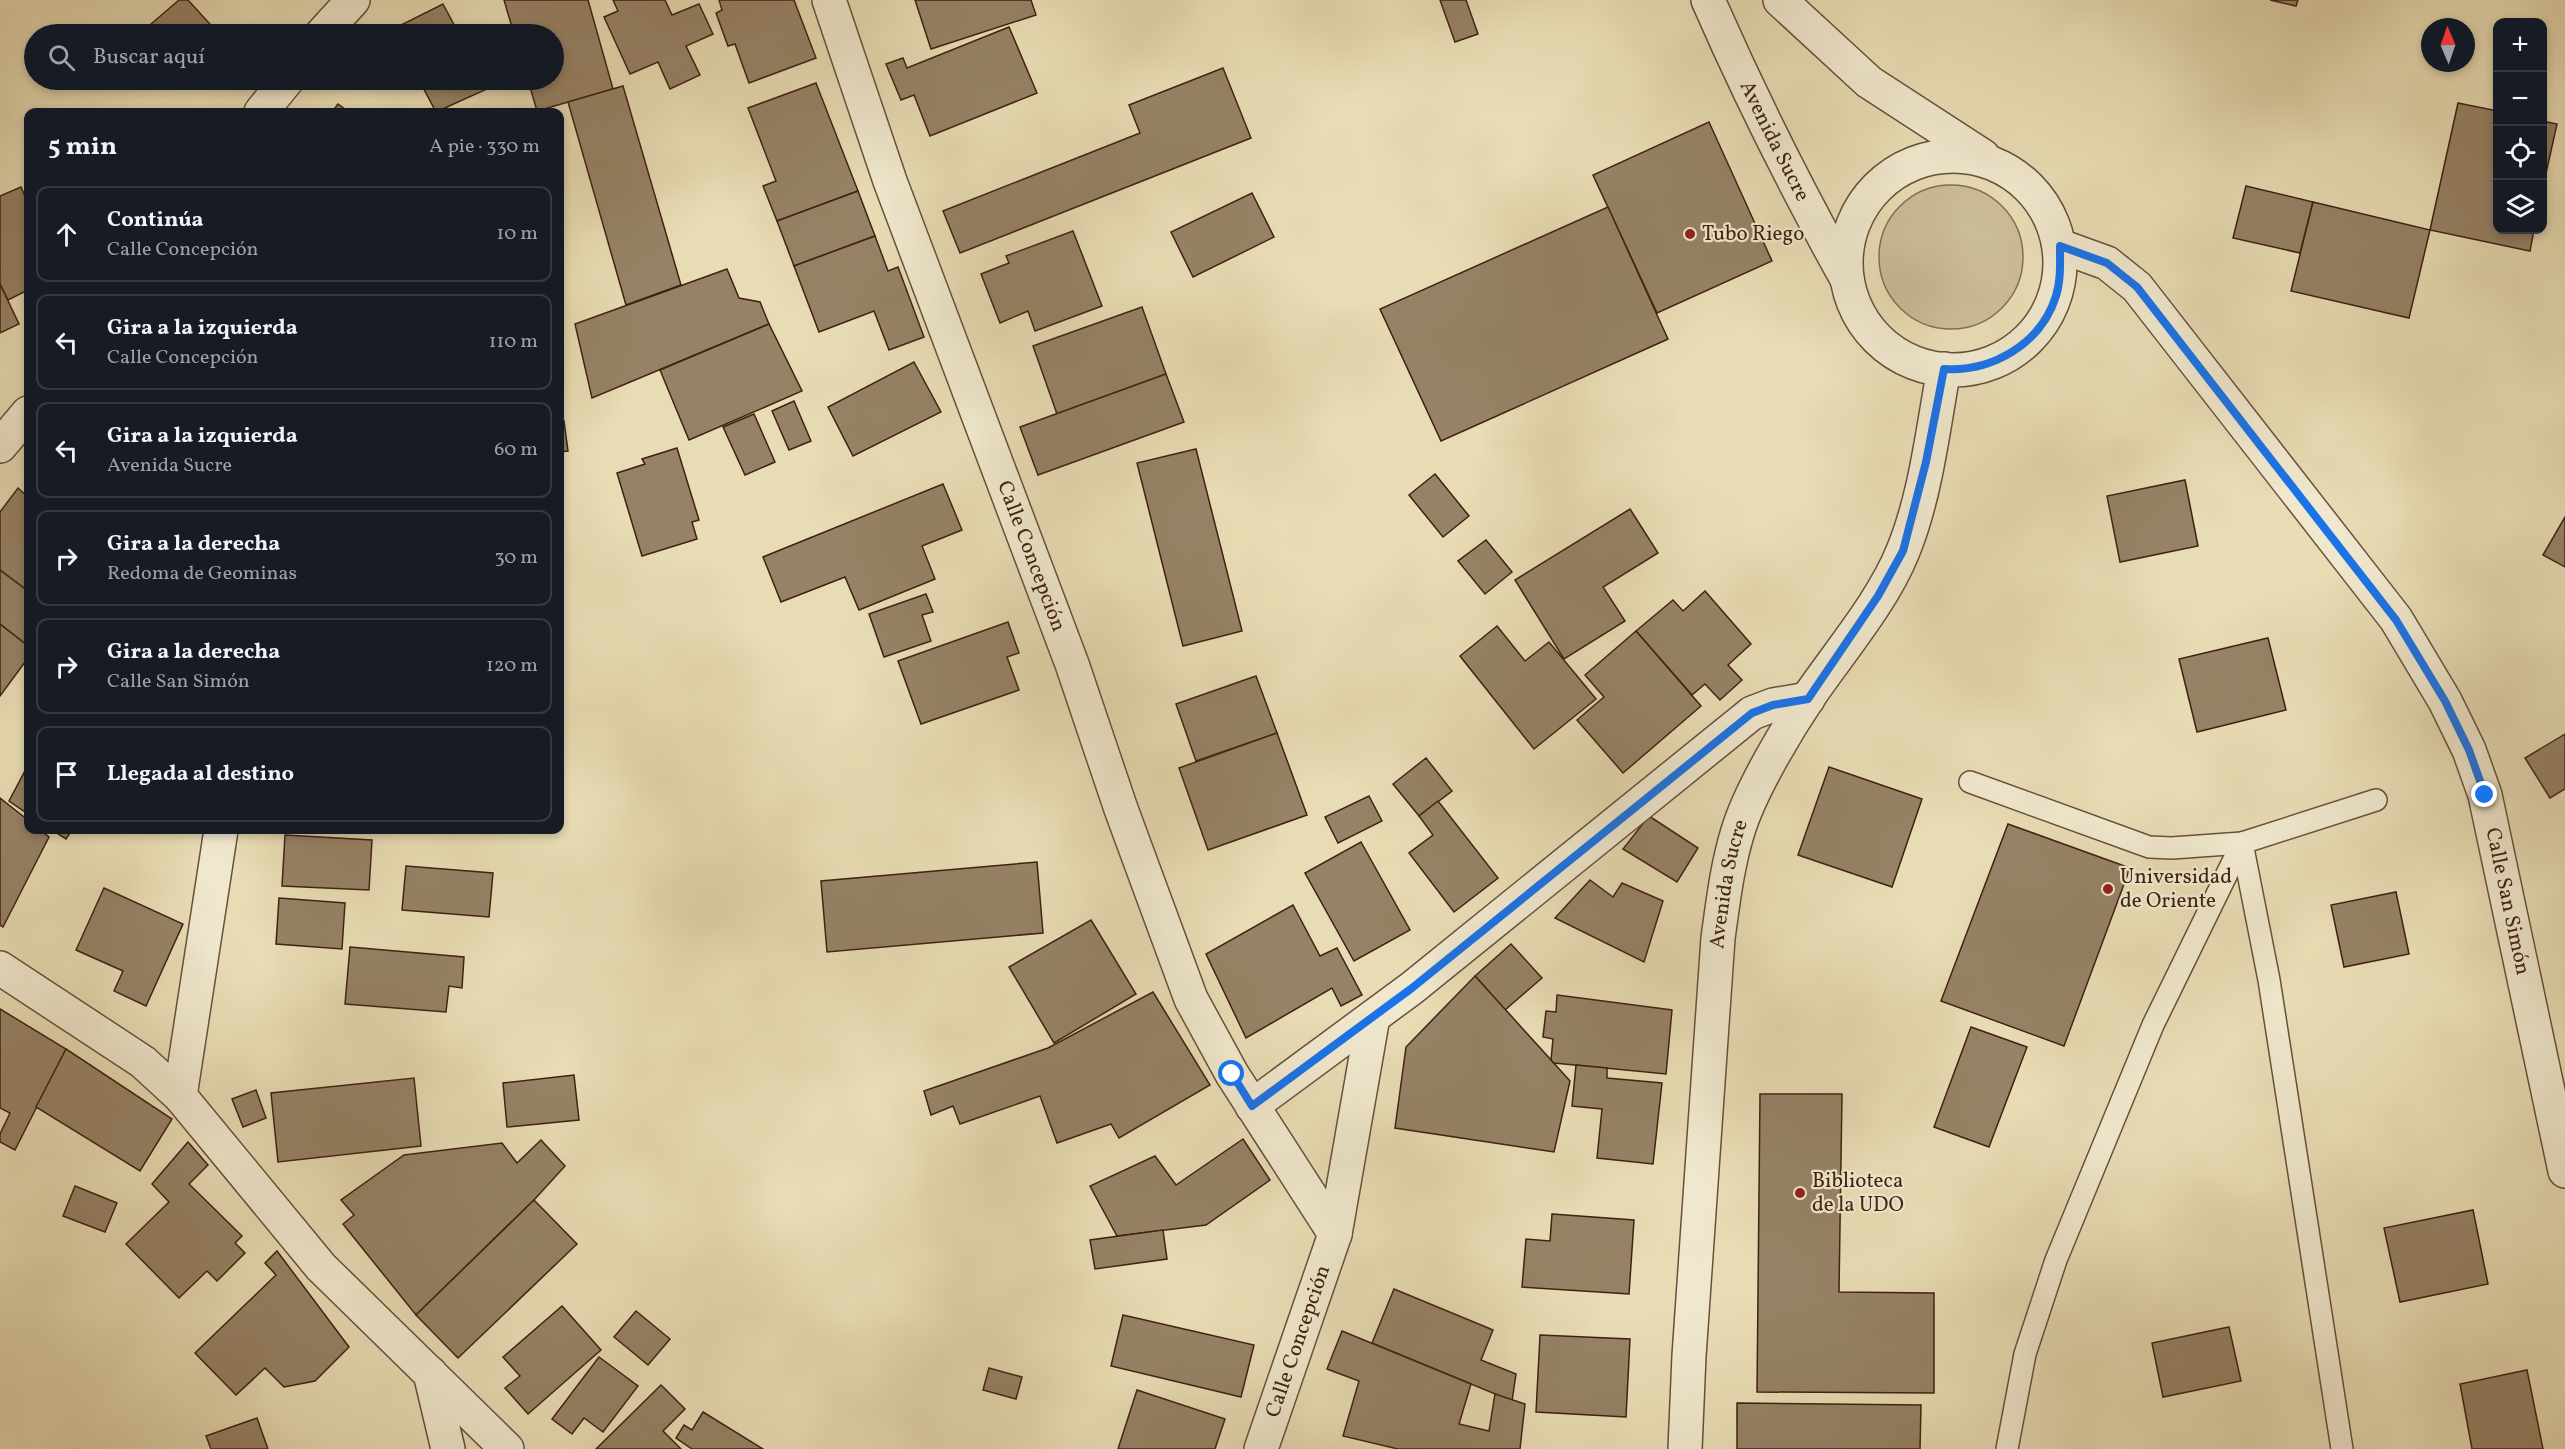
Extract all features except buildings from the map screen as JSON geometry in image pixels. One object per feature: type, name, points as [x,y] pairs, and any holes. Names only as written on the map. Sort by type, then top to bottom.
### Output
[{"type":"street","points":[[331,24],[353,0]]},
{"type":"street","name":"Calle Concepción","points":[[829,0],[890,181],[1072,664],[1121,809],[1191,999],[1232,1074],[1335,1234]]},
{"type":"street","name":"Avenida Sucre","points":[[1708,0],[1749,94],[1780,157],[1847,279]]},
{"type":"street","points":[[1780,0],[1869,82],[2022,180],[2040,199],[2053,221],[2060,246],[2061,272],[2055,297],[2044,321],[2028,340],[2007,356],[1983,366],[1957,370],[1944,369],[1906,360],[1884,345],[1867,327],[1854,304],[1847,279],[1846,254],[1851,228],[1862,205],[1879,185],[1900,170],[1924,160],[1950,156],[1975,158],[2000,166]]},
{"type":"street","points":[[264,108],[279,90]]},
{"type":"street","name":"Calle San Simón","points":[[2060,246],[2107,263],[2137,287],[2396,620],[2445,701],[2469,750],[2485,795],[2565,1171]]},
{"type":"street","name":"Avenida Sucre","points":[[1685,1449],[1717,962],[1726,881],[1738,830],[1762,778],[1808,699],[1878,596],[1903,551],[1924,474],[1944,369]]},
{"type":"street","points":[[0,446],[24,418]]},
{"type":"street","points":[[1252,1106],[1373,1017],[1568,863],[1752,713],[1773,705],[1808,699]]},
{"type":"street","points":[[180,1096],[220,834]]},
{"type":"street","points":[[0,968],[143,1062],[180,1096],[321,1267],[507,1449]]},
{"type":"street","name":"Calle Concepción","points":[[1261,1449],[1335,1234],[1373,1017]]},
{"type":"street","points":[[430,1373],[448,1449]]},
{"type":"lane","points":[[1970,782],[2149,847],[2172,848],[2242,843],[2376,800]]},
{"type":"lane","points":[[2007,1449],[2025,1354],[2056,1260],[2153,1025],[2242,843]]},
{"type":"lane","points":[[2242,843],[2269,980],[2342,1449]]},
{"type":"shaded area","points":[[1951,185],[1978,191],[1991,197],[2002,206],[2011,217],[2017,230],[2023,257],[2017,284],[2011,297],[2002,308],[1991,317],[1978,323],[1951,329],[1924,323],[1911,317],[1900,308],[1891,297],[1885,284],[1879,257],[1885,230],[1891,217],[1900,206],[1911,197],[1924,191]]},
{"type":"place","name":"Tubo Riego","points":[[1690,234]]},
{"type":"place","name":"Universidad de Oriente","points":[[2108,889]]},
{"type":"place","name":"Biblioteca de la UDO","points":[[1800,1193]]},
{"type":"route","points":[[1232,1074],[1252,1106],[1412,988],[1752,713],[1773,705],[1808,699],[1878,596],[1903,551],[1916,508],[1944,369],[1957,370],[1983,366],[2007,356],[2028,340],[2044,321],[2055,297],[2061,272],[2060,246],[2107,263],[2137,287],[2334,539],[2396,620],[2445,701],[2469,750],[2485,795]]}]
